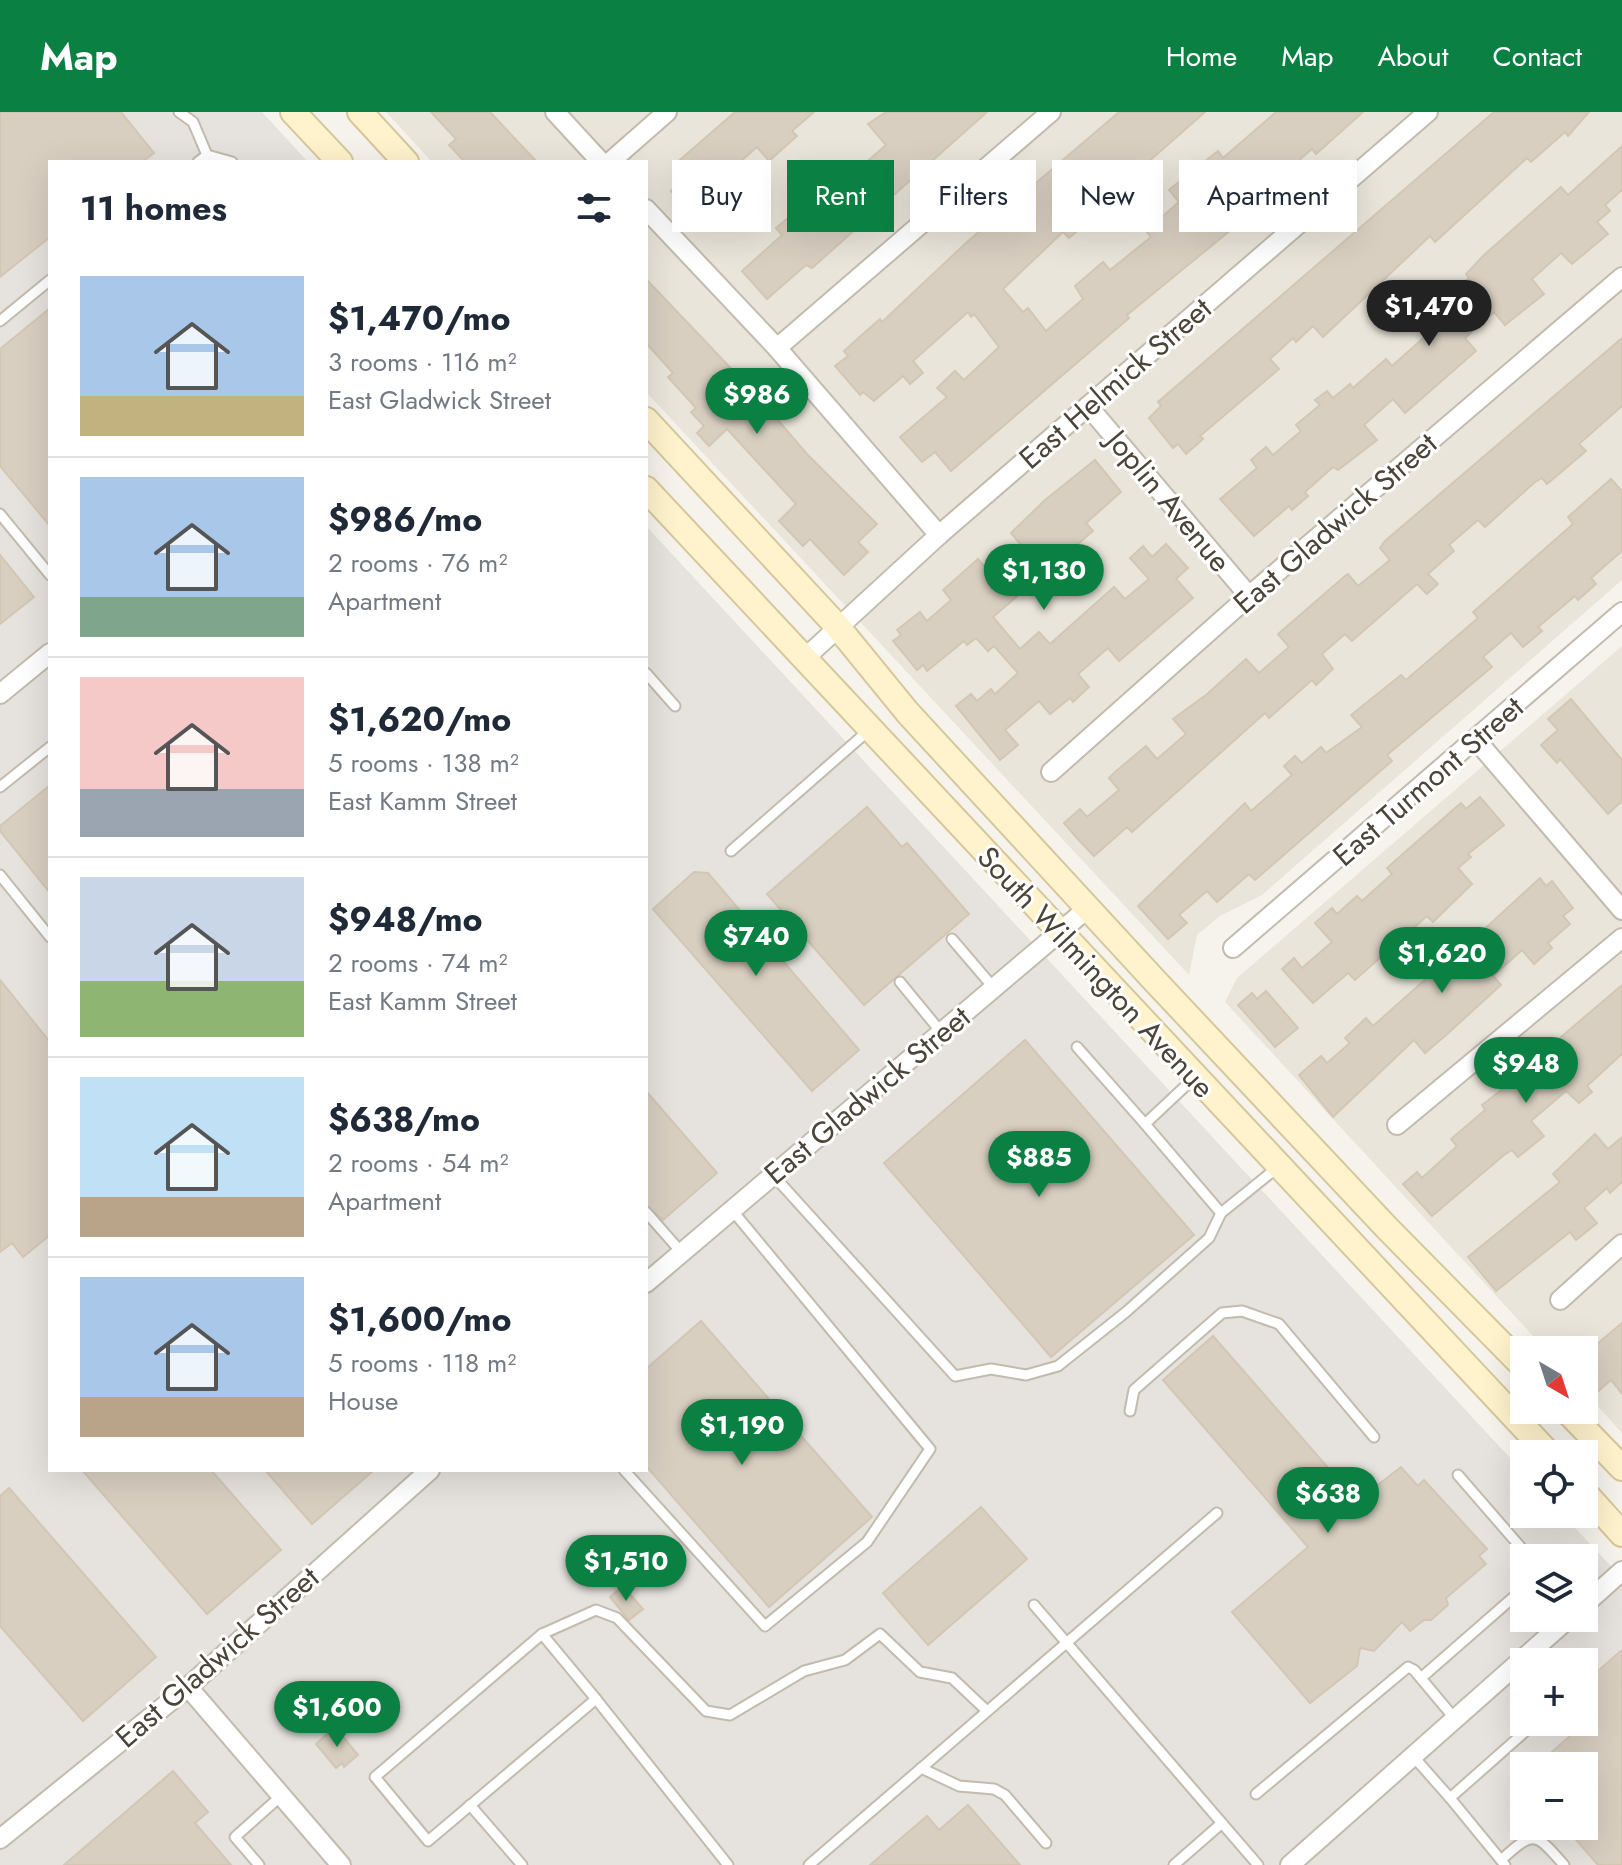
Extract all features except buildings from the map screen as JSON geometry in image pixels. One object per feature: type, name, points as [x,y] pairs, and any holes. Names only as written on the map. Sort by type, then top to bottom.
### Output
[{"type":"main road","points":[[293,112],[338,160]]},
{"type":"main road","points":[[360,112],[404,160]]},
{"type":"main road","name":"South Wilmington Avenue","points":[[648,422],[837,626],[908,713],[1088,908],[1387,1228],[1510,1353]]},
{"type":"main road","name":"South Wilmington Avenue","points":[[648,491],[1536,1440]]},
{"type":"main road","points":[[1580,1424],[1622,1468]]},
{"type":"main road","points":[[1598,1507],[1622,1534]]},
{"type":"street","points":[[555,112],[599,160]]},
{"type":"street","points":[[612,160],[667,112]]},
{"type":"street","points":[[777,348],[1051,112]]},
{"type":"street","name":"East Helmick Street","points":[[805,658],[939,535],[1428,112]]},
{"type":"street","points":[[648,211],[777,348],[939,535]]},
{"type":"street","name":"East Gladwick Street","points":[[1051,772],[1249,596],[1622,277]]},
{"type":"street","name":"Joplin Avenue","points":[[1088,406],[1249,596]]},
{"type":"street","name":"East Turmont Street","points":[[1233,948],[1477,741],[1622,612]]},
{"type":"street","points":[[0,694],[48,655]]},
{"type":"street","points":[[1477,741],[1622,910]]},
{"type":"street","name":"East Gladwick Street","points":[[648,1281],[1088,908]]},
{"type":"street","points":[[1397,1125],[1622,938]]},
{"type":"street","points":[[1560,1300],[1622,1244]]},
{"type":"street","name":"East Gladwick Street","points":[[0,1839],[188,1687],[428,1472]]},
{"type":"street","points":[[1598,1592],[1622,1571]]},
{"type":"street","points":[[1542,1648],[1556,1632]]},
{"type":"street","points":[[1290,1865],[1455,1719],[1510,1681]]},
{"type":"street","points":[[188,1687],[341,1865]]},
{"type":"lane","points":[[179,112],[193,122],[207,155]]},
{"type":"lane","points":[[201,160],[207,155]]},
{"type":"lane","points":[[207,155],[225,160]]},
{"type":"lane","points":[[0,321],[48,282]]},
{"type":"lane","points":[[0,514],[48,573]]},
{"type":"lane","points":[[648,675],[675,706]]},
{"type":"lane","points":[[731,851],[871,728]]},
{"type":"lane","points":[[0,787],[48,749]]},
{"type":"lane","points":[[0,875],[48,935]]},
{"type":"lane","points":[[952,939],[993,987]]},
{"type":"lane","points":[[900,982],[941,1032]]},
{"type":"lane","points":[[1077,1047],[1221,1213]]},
{"type":"lane","points":[[1145,1124],[1194,1078]]},
{"type":"lane","points":[[773,1175],[955,1376],[991,1369],[1026,1375],[1058,1366],[1126,1312],[1209,1238],[1221,1213],[1278,1167]]},
{"type":"lane","points":[[626,1472],[765,1626],[867,1542],[930,1449],[732,1210]]},
{"type":"lane","points":[[648,1214],[682,1253]]},
{"type":"lane","points":[[1130,1411],[1134,1390],[1222,1313],[1242,1311],[1279,1324],[1374,1437]]},
{"type":"lane","points":[[1458,1475],[1518,1544]]},
{"type":"lane","points":[[809,1865],[1217,1513]]},
{"type":"lane","points":[[1421,1678],[1510,1600]]},
{"type":"lane","points":[[1034,1605],[1258,1865]]},
{"type":"lane","points":[[596,1699],[428,1841],[375,1777],[542,1634],[596,1610],[617,1618],[706,1711],[730,1715],[804,1671],[845,1660],[880,1634],[920,1672],[952,1678],[987,1711]]},
{"type":"lane","points":[[542,1634],[728,1865]]},
{"type":"lane","points":[[1256,1794],[1408,1667],[1455,1719]]},
{"type":"lane","points":[[1450,1798],[1520,1736]]},
{"type":"lane","points":[[1413,1756],[1503,1863],[1526,1838],[1534,1837],[1540,1838],[1564,1865]]},
{"type":"lane","points":[[921,1768],[959,1786],[994,1789],[1005,1795],[1046,1843]]},
{"type":"lane","points":[[259,1865],[235,1837],[281,1796]]},
{"type":"lane","points":[[470,1805],[522,1865]]},
{"type":"lane","points":[[1174,1865],[1222,1823]]},
{"type":"shaded area","points":[[0,112],[262,112],[306,160],[48,160],[48,1472],[648,1472],[648,528],[1510,1458],[1510,1528],[1575,1528],[1590,1544],[1510,1544],[1510,1632],[1598,1632],[1598,1552],[1622,1578],[1622,1865],[0,1865]]},
{"type":"shaded area","points":[[386,112],[1622,112],[1622,580],[1262,895],[1220,916],[1197,935],[1189,975],[648,394],[648,160],[430,160]]},
{"type":"shaded area","points":[[1622,646],[1622,1433],[1598,1406],[1598,1336],[1533,1336],[1225,1002],[1237,978]]}]
